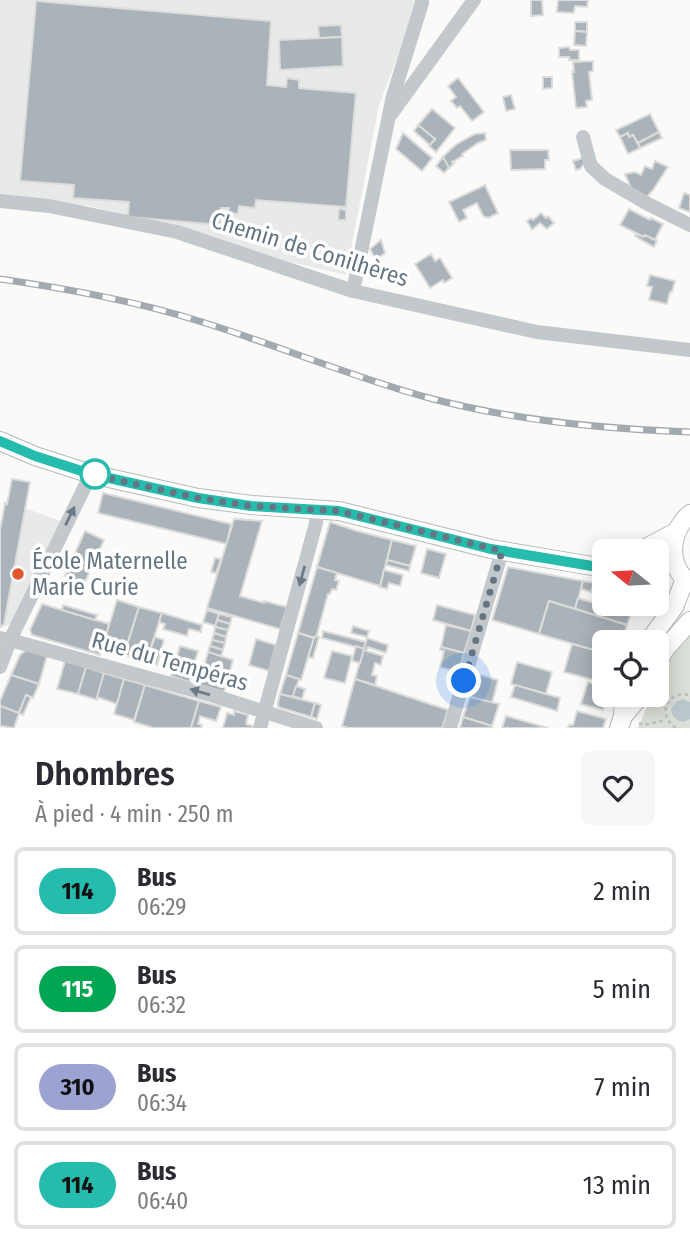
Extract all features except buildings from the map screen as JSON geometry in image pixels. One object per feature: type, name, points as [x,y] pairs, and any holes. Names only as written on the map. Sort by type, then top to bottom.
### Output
[{"type":"main road","points":[[0,441],[35,456],[91,474],[198,498],[251,506],[339,511],[502,551],[592,566]]},
{"type":"main road","points":[[669,554],[676,532],[690,514]]},
{"type":"main road","points":[[663,539],[676,532]]},
{"type":"main road","points":[[657,630],[674,607],[688,581],[669,565]]},
{"type":"main road","points":[[669,645],[690,621]]},
{"type":"main road","points":[[621,722],[633,707]]},
{"type":"street","points":[[352,291],[393,96],[422,0]]},
{"type":"street","points":[[389,117],[474,0]]},
{"type":"street","points":[[583,136],[591,166],[605,179],[690,225]]},
{"type":"street","name":"Chemin de Conilhères","points":[[0,201],[49,206],[177,232],[352,291],[537,332],[690,350]]},
{"type":"street","points":[[0,667],[5,639],[91,474]]},
{"type":"street","points":[[260,728],[316,523],[317,509]]},
{"type":"street","points":[[450,728],[502,551]]},
{"type":"street","name":"Rue du Tempéras","points":[[5,639],[211,695],[316,728]]},
{"type":"path","points":[[676,728],[667,719],[666,708],[672,698],[683,694],[690,695]]},
{"type":"path","points":[[621,722],[643,725],[667,719]]},
{"type":"shaded area","points":[[0,0],[415,0],[417,6],[379,105],[346,275],[274,258],[162,224],[89,206],[0,196]]},
{"type":"shaded area","name":"École Maternelle Marie Curie","points":[[12,479],[30,482],[25,508],[60,521],[16,619],[0,628],[0,530]]},
{"type":"shaded area","points":[[690,635],[690,728],[638,728],[647,707],[669,707],[669,661]]},
{"type":"shaded area","points":[[683,699],[690,702],[690,719],[684,722],[675,718],[671,709],[677,701]]},
{"type":"railway","points":[[0,279],[102,296],[152,308],[231,331],[375,381],[465,407],[561,423],[690,432]]},
{"type":"bus line","name":"114","points":[[0,441],[35,456],[91,474],[198,498],[251,506],[339,511],[491,549],[592,566]]},
{"type":"place","name":"École Maternelle Marie Curie","points":[[18,574]]},
{"type":"route","points":[[95,474],[91,474],[198,498],[251,506],[339,511],[502,551],[464,681]]}]
